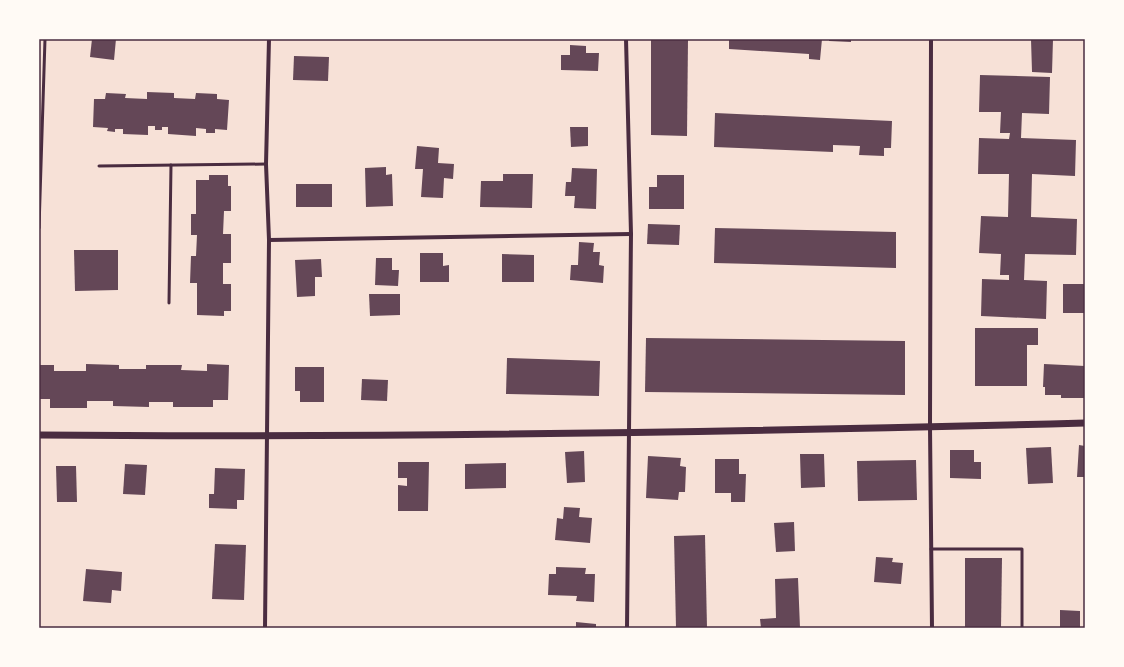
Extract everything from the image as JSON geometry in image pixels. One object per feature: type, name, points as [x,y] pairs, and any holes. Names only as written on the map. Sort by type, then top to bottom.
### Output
[{"type":"street","points":[[265,628],[269,240],[266,164],[269,39]]},
{"type":"street","points":[[626,39],[631,234],[627,628]]},
{"type":"street","points":[[931,39],[930,427],[932,628]]},
{"type":"street","points":[[269,240],[631,234]]},
{"type":"street","points":[[39,435],[268,437],[930,427],[1085,423]]},
{"type":"lane","points":[[39,228],[45,39]]},
{"type":"lane","points":[[99,166],[266,164]]},
{"type":"lane","points":[[169,303],[171,165]]},
{"type":"lane","points":[[932,549],[1022,549],[1022,628]]},
{"type":"building","points":[[92,39],[116,39],[114,60],[90,57]]},
{"type":"building","points":[[651,39],[688,39],[687,136],[651,135]]},
{"type":"building","points":[[729,39],[822,39],[820,60],[809,59],[809,54],[729,49]]},
{"type":"building","points":[[829,39],[851,39],[851,42],[829,41]]},
{"type":"building","points":[[1031,39],[1053,39],[1052,73],[1032,72]]},
{"type":"building","points":[[570,45],[586,46],[586,53],[599,53],[598,71],[561,70],[561,55],[570,55]]},
{"type":"building","points":[[294,56],[329,57],[328,81],[293,80]]},
{"type":"building","points":[[980,75],[1050,77],[1049,114],[1022,113],[1021,138],[1076,140],[1075,176],[1032,174],[1031,217],[1077,219],[1076,255],[1025,254],[1024,280],[1047,281],[1046,319],[981,316],[982,279],[1009,280],[1009,275],[1000,275],[1001,254],[979,253],[981,216],[1008,217],[1009,174],[978,174],[979,138],[1009,139],[1010,133],[1000,133],[1001,112],[979,112]]},
{"type":"building","points":[[147,92],[174,93],[174,98],[195,99],[196,93],[217,94],[217,99],[229,100],[227,130],[215,129],[215,133],[206,133],[206,129],[196,128],[196,136],[168,134],[168,127],[162,127],[162,130],[155,130],[155,126],[148,126],[148,135],[123,134],[123,129],[115,129],[115,132],[107,131],[108,128],[93,127],[94,99],[105,99],[106,93],[126,94],[125,98],[147,99]]},
{"type":"building","points":[[715,113],[892,121],[891,148],[884,148],[884,156],[859,155],[860,146],[833,145],[833,152],[714,147]]},
{"type":"building","points":[[570,127],[588,127],[588,146],[571,147]]},
{"type":"building","points":[[417,146],[439,148],[438,163],[454,164],[453,179],[444,178],[443,198],[421,197],[423,169],[415,169]]},
{"type":"building","points":[[386,167],[386,175],[392,174],[393,206],[366,207],[365,168]]},
{"type":"building","points":[[572,168],[597,169],[596,209],[574,208],[575,196],[565,196],[566,182],[571,182]]},
{"type":"building","points":[[503,174],[533,174],[532,208],[480,207],[481,181],[503,181]]},
{"type":"building","points":[[209,175],[228,175],[228,186],[231,186],[231,211],[224,211],[223,234],[231,234],[231,263],[223,263],[223,284],[231,284],[231,311],[224,311],[224,316],[197,315],[197,283],[190,283],[191,256],[196,256],[197,235],[191,235],[191,214],[196,214],[196,180],[209,180]]},
{"type":"building","points":[[657,175],[684,175],[684,209],[649,209],[649,187],[657,187]]},
{"type":"building","points":[[296,184],[332,184],[332,207],[296,207]]},
{"type":"building","points":[[648,224],[680,225],[679,245],[647,244]]},
{"type":"building","points":[[715,228],[896,232],[896,268],[714,263]]},
{"type":"building","points":[[579,242],[594,243],[593,252],[600,252],[599,265],[604,266],[603,283],[570,280],[571,265],[578,265]]},
{"type":"building","points":[[74,250],[118,250],[118,290],[75,291]]},
{"type":"building","points":[[420,253],[443,253],[443,266],[449,265],[449,282],[420,282]]},
{"type":"building","points":[[502,254],[534,255],[534,282],[502,282]]},
{"type":"building","points":[[376,258],[392,258],[392,270],[399,270],[398,286],[375,285]]},
{"type":"building","points":[[321,259],[322,277],[315,277],[315,296],[297,297],[295,260]]},
{"type":"building","points":[[1063,284],[1085,284],[1085,313],[1063,313]]},
{"type":"building","points":[[369,294],[400,294],[400,315],[370,316]]},
{"type":"building","points":[[975,328],[1038,328],[1038,345],[1027,345],[1027,386],[975,386]]},
{"type":"building","points":[[646,338],[905,341],[905,395],[645,392]]},
{"type":"building","points":[[507,358],[600,361],[599,396],[506,394]]},
{"type":"building","points":[[86,364],[119,365],[119,369],[146,369],[146,365],[182,365],[181,370],[207,371],[207,364],[229,365],[228,400],[213,400],[213,407],[173,407],[173,402],[149,402],[149,407],[113,406],[113,401],[87,401],[87,408],[50,408],[50,399],[39,399],[39,365],[54,365],[54,371],[86,371]]},
{"type":"building","points":[[1044,364],[1085,366],[1085,398],[1061,398],[1061,395],[1045,395],[1045,387],[1043,387]]},
{"type":"building","points":[[295,367],[324,367],[324,402],[300,402],[300,391],[295,391]]},
{"type":"building","points":[[362,379],[388,380],[387,401],[361,400]]},
{"type":"building","points":[[1079,445],[1085,446],[1085,477],[1077,477]]},
{"type":"building","points":[[1051,447],[1053,483],[1028,484],[1026,448]]},
{"type":"building","points":[[950,450],[974,450],[974,462],[981,462],[981,479],[950,478]]},
{"type":"building","points":[[584,451],[585,482],[567,483],[565,452]]},
{"type":"building","points":[[800,454],[824,454],[825,487],[801,488]]},
{"type":"building","points":[[648,456],[681,458],[680,466],[686,467],[685,492],[679,492],[678,500],[646,498]]},
{"type":"building","points":[[715,459],[739,459],[739,474],[746,474],[745,502],[731,502],[731,493],[715,493]]},
{"type":"building","points":[[916,460],[917,500],[858,501],[857,461]]},
{"type":"building","points":[[398,462],[429,462],[428,511],[398,511],[398,485],[407,486],[407,478],[398,478]]},
{"type":"building","points":[[506,463],[506,488],[465,489],[465,464]]},
{"type":"building","points":[[125,464],[147,465],[145,495],[123,494]]},
{"type":"building","points":[[56,466],[76,466],[77,502],[57,502]]},
{"type":"building","points":[[215,468],[245,469],[244,500],[237,500],[237,509],[209,508],[209,494],[214,494]]},
{"type":"building","points":[[564,507],[580,508],[579,517],[592,518],[590,543],[555,540],[557,518],[563,519]]},
{"type":"building","points":[[794,522],[795,551],[776,552],[774,523]]},
{"type":"building","points":[[705,535],[707,628],[676,628],[674,536]]},
{"type":"building","points":[[215,544],[246,545],[244,600],[212,599]]},
{"type":"building","points":[[876,557],[893,558],[892,562],[903,563],[901,584],[874,582]]},
{"type":"building","points":[[965,558],[1002,558],[1001,628],[965,628]]},
{"type":"building","points":[[556,567],[586,568],[585,574],[595,574],[594,602],[576,601],[577,596],[548,595],[549,574],[556,574]]},
{"type":"building","points":[[86,569],[122,572],[121,591],[112,590],[111,603],[83,601]]},
{"type":"building","points":[[798,578],[800,628],[761,628],[760,619],[776,618],[775,579]]},
{"type":"building","points":[[1060,610],[1080,611],[1080,628],[1060,628]]},
{"type":"building","points":[[576,622],[596,624],[596,628],[576,628]]}]
